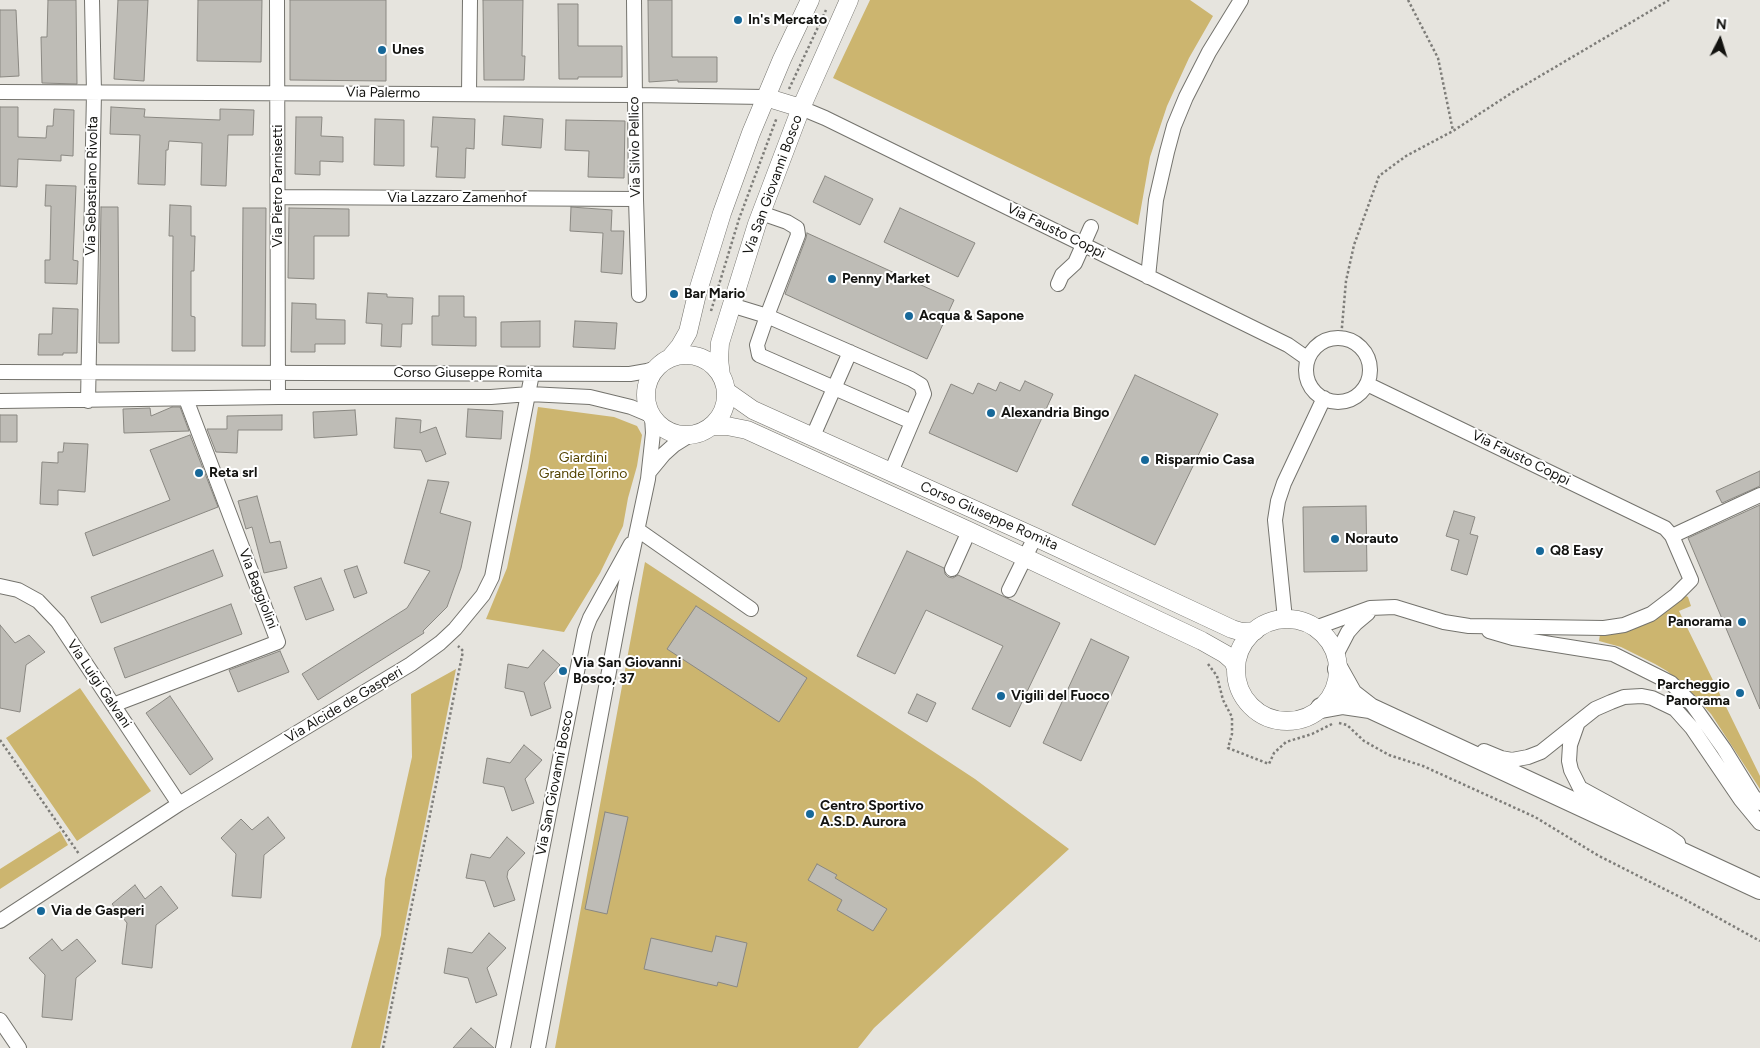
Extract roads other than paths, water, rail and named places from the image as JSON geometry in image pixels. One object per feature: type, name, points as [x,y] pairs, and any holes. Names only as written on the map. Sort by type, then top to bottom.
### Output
[{"type":"highway","points":[[1337,662],[1352,694],[1370,708],[1760,889]]},
{"type":"highway","points":[[1321,708],[1343,704],[1370,708]]},
{"type":"highway","points":[[1728,874],[1760,880]]},
{"type":"highway","points":[[1728,874],[1760,897]]},
{"type":"main road","points":[[663,363],[686,355],[702,358],[713,365],[724,383],[723,410],[712,426],[699,433],[690,435],[679,435],[670,432],[660,426],[651,416],[646,401],[646,389],[650,378],[663,363],[680,346],[688,332],[697,294],[722,213],[766,98],[810,0]]},
{"type":"main road","name":"Via San Giovanni Bosco","points":[[724,383],[719,348],[761,213],[801,108],[850,0]]},
{"type":"main road","points":[[766,98],[801,108]]},
{"type":"main road","name":"Corso Giuseppe Romita","points":[[724,383],[734,398],[753,410],[1232,629],[1242,632],[1255,631]]},
{"type":"main road","name":"Corso Giuseppe Romita","points":[[712,426],[727,426],[746,430],[970,531],[1202,641],[1225,654],[1236,668]]},
{"type":"main road","points":[[1285,620],[1301,621],[1315,628],[1327,639],[1337,662],[1336,684],[1333,693],[1321,708],[1310,716],[1296,720],[1277,720],[1263,715],[1244,698],[1238,684],[1236,668],[1242,647],[1255,631],[1264,625],[1285,620]]},
{"type":"street","name":"Via Sebastiano Rivolta","points":[[88,372],[94,92],[92,0]]},
{"type":"street","name":"Via Pietro Parnisetti","points":[[277,0],[278,373]]},
{"type":"street","points":[[470,0],[470,94]]},
{"type":"street","name":"Via Silvio Pellico","points":[[634,0],[639,295]]},
{"type":"street","points":[[1148,277],[1158,191],[1174,126],[1234,2]]},
{"type":"street","name":"Via Palermo","points":[[0,92],[278,92],[766,98]]},
{"type":"street","name":"Via Fausto Coppi","points":[[801,108],[826,118],[1288,345],[1308,359]]},
{"type":"street","name":"Via Lazzaro Zamenhof","points":[[278,197],[636,199]]},
{"type":"street","points":[[761,213],[787,222],[797,228],[798,235],[766,316],[757,346],[759,354],[912,422]]},
{"type":"street","points":[[1058,284],[1062,275],[1075,263],[1091,227]]},
{"type":"street","points":[[731,305],[766,316],[911,378],[922,385],[924,394],[891,472]]},
{"type":"street","points":[[1341,338],[1351,341],[1360,346],[1370,364],[1367,384],[1353,398],[1344,401],[1334,402],[1324,398],[1310,386],[1306,368],[1308,359],[1321,343],[1341,338]]},
{"type":"street","points":[[812,436],[850,352]]},
{"type":"street","name":"Corso Giuseppe Romita","points":[[0,372],[630,374],[647,371],[663,363]]},
{"type":"street","points":[[88,372],[88,401]]},
{"type":"street","points":[[278,373],[278,397]]},
{"type":"street","name":"Via Alcide de Gasperi","points":[[0,921],[179,804],[411,664],[448,636],[476,604],[492,577],[532,374]]},
{"type":"street","name":"Via Fausto Coppi","points":[[1367,384],[1661,525],[1669,530],[1672,536]]},
{"type":"street","name":"Corso Giuseppe Romita","points":[[0,401],[278,397],[492,397],[529,394],[590,397],[631,407],[651,416]]},
{"type":"street","points":[[1285,620],[1275,520],[1278,501],[1284,483],[1324,398]]},
{"type":"street","name":"Via Baggiolini","points":[[113,705],[278,642],[186,399]]},
{"type":"street","points":[[648,479],[654,433],[651,416]]},
{"type":"street","points":[[648,479],[652,468],[660,457],[690,435]]},
{"type":"street","name":"Via San Giovanni Bosco","points":[[538,1048],[648,479]]},
{"type":"street","points":[[1469,626],[1593,629],[1614,627],[1641,619],[1668,602],[1690,580],[1672,536],[1760,495]]},
{"type":"street","points":[[638,530],[750,610]]},
{"type":"street","name":"Via San Giovanni Bosco","points":[[503,1048],[585,631],[590,618],[638,530]]},
{"type":"street","points":[[952,569],[970,531]]},
{"type":"street","points":[[1010,590],[1035,538]]},
{"type":"street","name":"Via Luigi Galvani","points":[[0,586],[18,590],[38,601],[58,622],[179,804]]},
{"type":"street","points":[[1315,628],[1370,608],[1403,608],[1444,622],[1469,626],[1514,638],[1614,654],[1671,683],[1692,704],[1724,749],[1753,796],[1760,803]]},
{"type":"street","points":[[1337,662],[1342,641],[1356,623],[1378,608]]},
{"type":"street","points":[[1400,721],[1414,721],[1429,725],[1493,755],[1512,760],[1521,760],[1541,752],[1595,709],[1624,697],[1642,696],[1661,702],[1674,709],[1692,728],[1741,800],[1760,823]]},
{"type":"street","points":[[1578,724],[1570,745],[1569,761],[1571,770],[1580,788],[1668,836],[1696,859]]},
{"type":"street","points":[[0,1020],[19,1048]]},
{"type":"place","name":"In's Mercato","points":[[738,20]]},
{"type":"place","name":"Unes","points":[[382,50]]},
{"type":"place","name":"Penny Market","points":[[832,279]]},
{"type":"place","name":"Bar Mario","points":[[674,294]]},
{"type":"place","name":"Acqua & Sapone","points":[[909,316]]},
{"type":"place","name":"Alexandria Bingo","points":[[991,413]]},
{"type":"place","name":"Risparmio Casa","points":[[1145,460]]},
{"type":"place","name":"Reta srl","points":[[199,473]]},
{"type":"place","name":"Norauto","points":[[1335,539]]},
{"type":"place","name":"Q8 Easy","points":[[1540,551]]},
{"type":"place","name":"Panorama","points":[[1742,622]]},
{"type":"place","name":"Via San Giovanni Bosco, 37","points":[[563,671]]},
{"type":"place","name":"Parcheggio Panorama","points":[[1740,693]]},
{"type":"place","name":"Vigili del Fuoco","points":[[1001,696]]},
{"type":"place","name":"Centro Sportivo A.S.D. Aurora","points":[[810,814]]},
{"type":"place","name":"Via de Gasperi","points":[[41,911]]},
{"type":"park label","name":"Giardini Grande Torino","points":[[583,466]]}]
